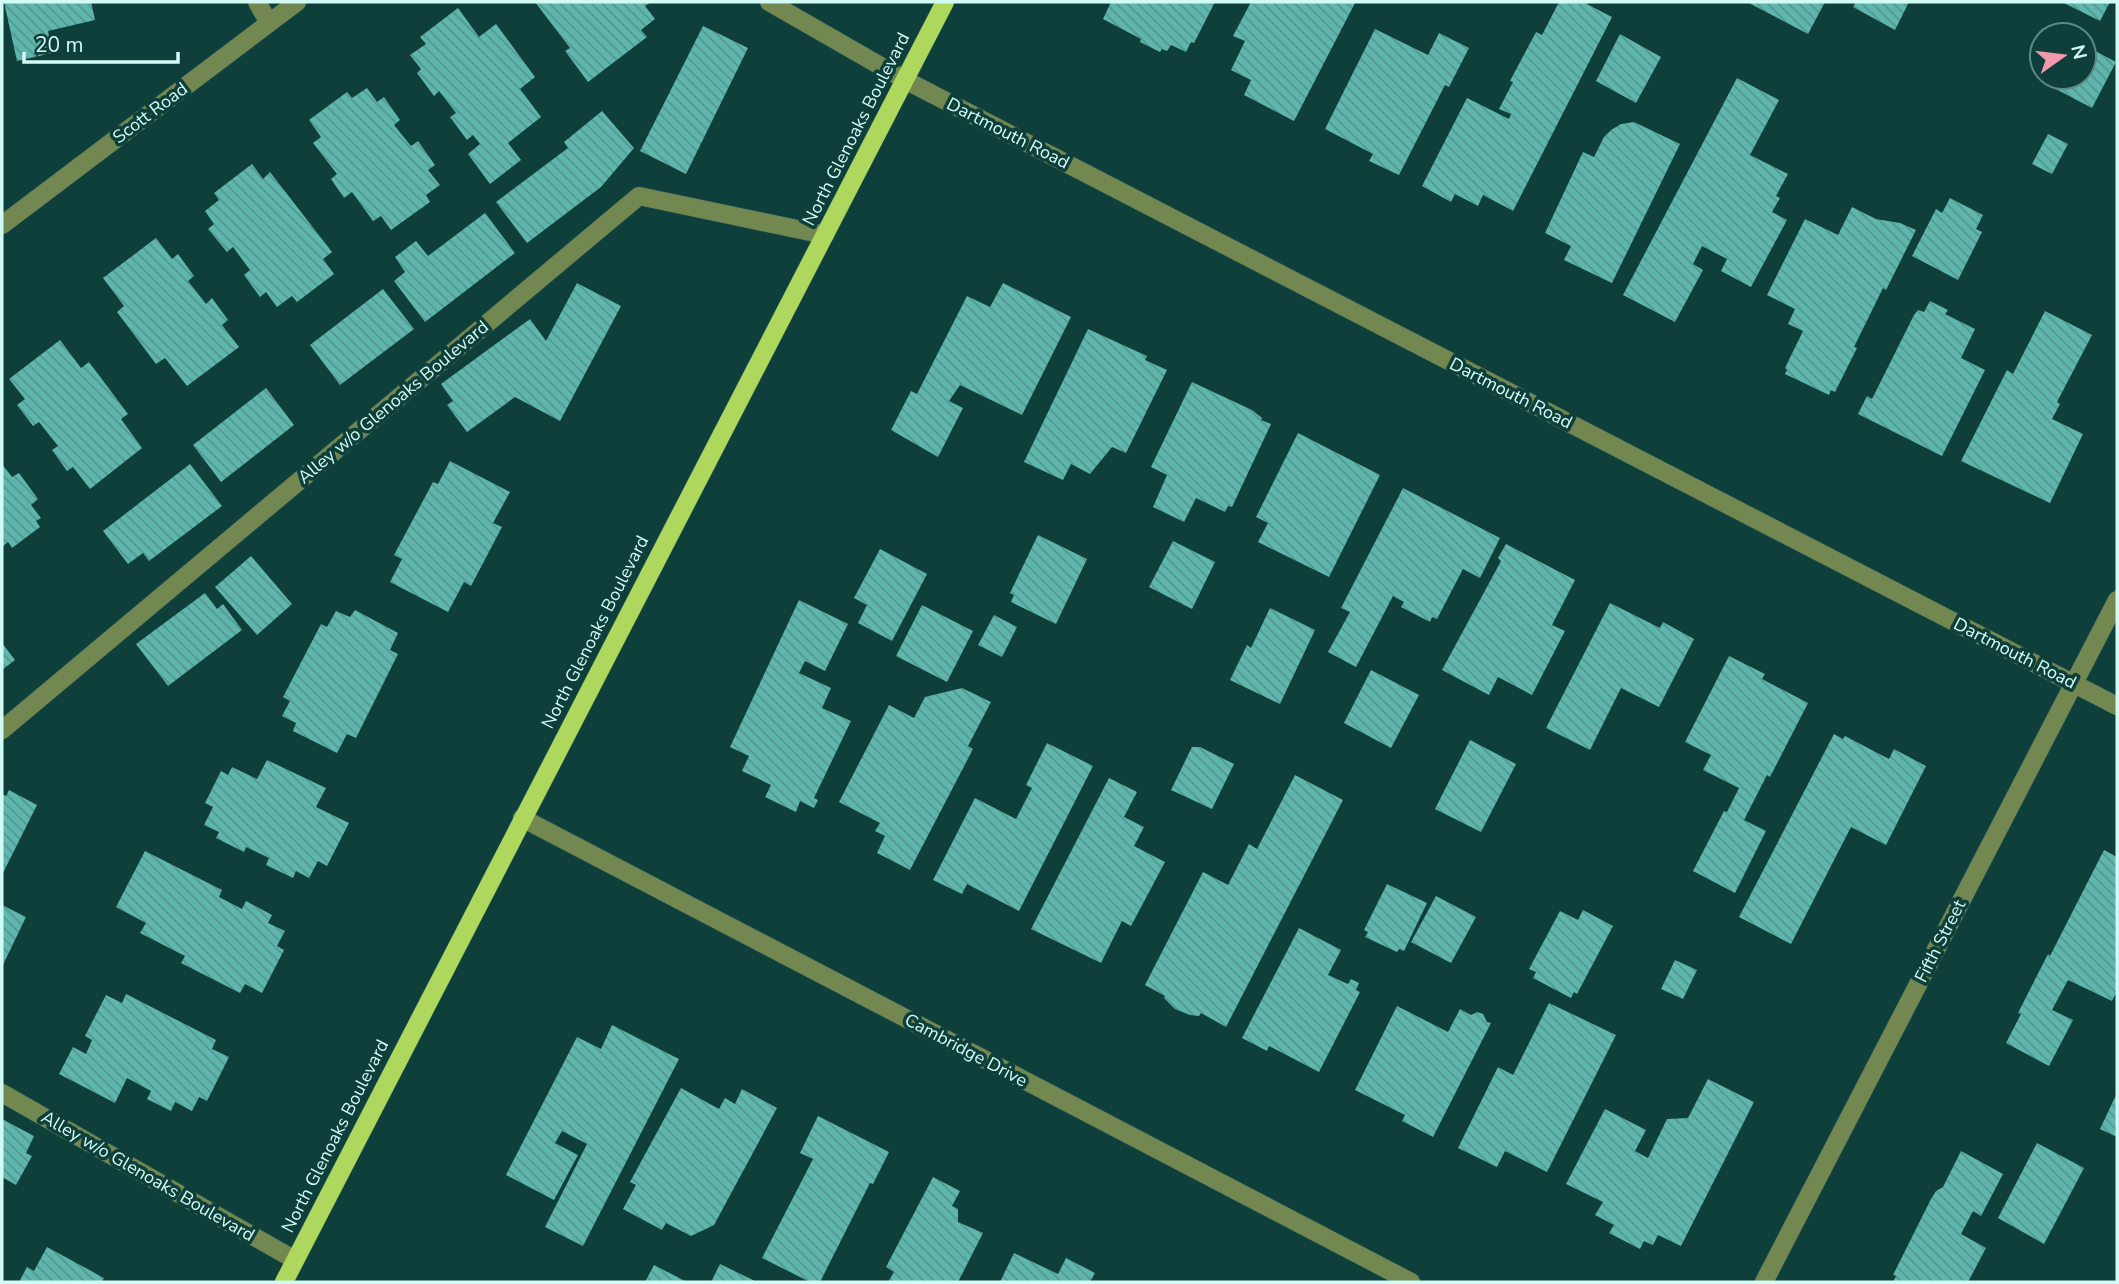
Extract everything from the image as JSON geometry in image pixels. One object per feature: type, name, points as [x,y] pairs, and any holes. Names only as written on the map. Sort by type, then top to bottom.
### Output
[{"type":"main road","name":"North Glenoaks Boulevard","points":[[284,1282],[945,2]]},
{"type":"street","points":[[257,2],[269,23]]},
{"type":"street","name":"Scott Road","points":[[2,225],[297,2]]},
{"type":"street","name":"Dartmouth Road","points":[[769,2],[905,80],[2117,706]]},
{"type":"street","name":"Alley w/o Glenoaks Boulevard","points":[[2,730],[639,196],[825,235]]},
{"type":"street","name":"Fifth Street","points":[[1764,1282],[2117,600]]},
{"type":"street","name":"Cambridge Drive","points":[[522,818],[1411,1282]]},
{"type":"street","name":"Alley w/o Glenoaks Boulevard","points":[[2,1093],[295,1260]]},
{"type":"building","points":[[4,2],[91,2],[95,20],[48,31],[52,53],[17,61]]},
{"type":"building","points":[[535,2],[651,2],[645,6],[655,19],[641,30],[647,37],[588,82],[565,51],[570,48]]},
{"type":"building","points":[[1111,2],[1215,2],[1194,43],[1191,42],[1186,52],[1171,45],[1167,51],[1162,49],[1160,52],[1103,19]]},
{"type":"building","points":[[1251,2],[1355,3],[1294,121],[1244,95],[1251,80],[1231,70],[1245,41],[1233,36]]},
{"type":"building","points":[[1559,2],[1583,2],[1612,17],[1513,211],[1483,195],[1478,206],[1455,194],[1451,202],[1422,186],[1467,98],[1509,119],[1511,114],[1499,109],[1513,82],[1510,81],[1536,32],[1542,35]]},
{"type":"building","points":[[1747,2],[1825,2],[1808,34]]},
{"type":"building","points":[[1856,2],[1909,2],[1895,30],[1853,7]]},
{"type":"building","points":[[2062,2],[2110,2],[2100,21]]},
{"type":"building","points":[[458,8],[479,37],[496,24],[535,77],[520,89],[541,117],[508,143],[521,160],[490,184],[468,154],[480,144],[473,135],[467,140],[450,117],[456,113],[439,91],[434,96],[417,73],[421,69],[410,55],[426,44],[420,37]]},
{"type":"building","points":[[703,26],[748,48],[686,174],[640,151]]},
{"type":"building","points":[[1375,29],[1428,55],[1439,33],[1469,48],[1449,87],[1445,85],[1399,175],[1369,161],[1373,154],[1325,129]]},
{"type":"building","points":[[1620,34],[1661,57],[1636,103],[1596,81]]},
{"type":"building","points":[[2098,52],[2116,62],[2092,108],[2060,91],[2098,91]]},
{"type":"building","points":[[1737,78],[1779,100],[1750,155],[1788,174],[1776,196],[1780,198],[1772,212],[1787,220],[1751,287],[1721,271],[1727,259],[1702,246],[1693,264],[1703,270],[1675,322],[1623,295]]},
{"type":"building","points":[[367,88],[377,102],[384,97],[400,120],[394,125],[411,146],[418,141],[435,165],[428,170],[440,185],[426,195],[430,202],[391,230],[381,216],[373,221],[352,192],[344,198],[331,179],[337,174],[313,143],[321,137],[309,120],[347,92],[352,98]]},
{"type":"building","points":[[602,111],[634,148],[601,187],[527,243],[496,202],[568,148],[564,142]]},
{"type":"building","points":[[1634,122],[1680,144],[1612,283],[1564,260],[1571,246],[1545,233],[1583,152],[1594,157],[1604,137],[1611,130],[1621,124]]},
{"type":"building","points":[[2048,134],[2068,144],[2052,174],[2032,164]]},
{"type":"building","points":[[252,164],[263,179],[270,172],[332,252],[323,259],[334,274],[297,302],[292,296],[277,307],[266,292],[260,297],[244,275],[250,270],[233,247],[227,252],[208,229],[214,224],[205,211],[219,200],[214,193]]},
{"type":"building","points":[[1950,198],[1983,215],[1976,229],[1982,232],[1958,280],[1912,256],[1936,209],[1942,213]]},
{"type":"building","points":[[1852,207],[1876,219],[1900,223],[1916,230],[1886,290],[1883,288],[1835,392],[1831,390],[1829,395],[1785,374],[1785,368],[1803,331],[1788,324],[1795,309],[1767,295],[1805,219],[1838,235]]},
{"type":"building","points":[[485,213],[515,253],[425,322],[394,281],[405,272],[395,257],[416,241],[428,256]]},
{"type":"building","points":[[156,238],[172,259],[178,254],[194,276],[188,281],[206,304],[212,298],[228,320],[222,325],[239,347],[187,386],[165,358],[156,364],[117,312],[124,306],[103,278]]},
{"type":"building","points":[[577,283],[621,306],[560,421],[515,397],[467,432],[447,405],[453,401],[441,384],[530,319],[546,341]]},
{"type":"building","points":[[1003,283],[1071,317],[1022,415],[960,385],[949,401],[963,408],[938,457],[891,430],[911,391],[917,394],[967,296],[990,307]]},
{"type":"building","points":[[383,289],[414,329],[340,385],[310,345]]},
{"type":"building","points":[[1930,301],[1948,310],[1945,314],[1975,329],[1961,358],[1985,370],[1942,456],[1858,414],[1867,396],[1872,399],[1914,315],[1918,310],[1924,312]]},
{"type":"building","points":[[2045,311],[2092,335],[2057,402],[2060,404],[2052,419],[2083,434],[2050,503],[1961,461],[2007,370],[2013,374]]},
{"type":"building","points":[[1088,329],[1147,356],[1145,360],[1167,370],[1126,453],[1112,447],[1090,474],[1071,464],[1063,480],[1024,462]]},
{"type":"building","points":[[60,340],[81,368],[89,362],[128,414],[121,419],[142,448],[90,489],[73,467],[67,471],[52,450],[58,446],[39,422],[33,426],[17,405],[25,399],[9,379]]},
{"type":"building","points":[[1192,382],[1252,410],[1261,420],[1271,424],[1232,507],[1228,506],[1225,512],[1196,498],[1184,522],[1153,507],[1167,475],[1151,467]]},
{"type":"building","points":[[266,388],[294,425],[221,482],[193,445]]},
{"type":"building","points":[[1298,433],[1380,475],[1329,577],[1258,542],[1268,523],[1256,517]]},
{"type":"building","points":[[450,461],[510,492],[493,523],[502,527],[471,586],[464,582],[448,612],[390,582],[402,559],[394,555],[433,482],[438,484]]},
{"type":"building","points":[[2,464],[12,477],[19,473],[38,499],[31,505],[41,518],[36,521],[40,527],[12,548],[8,542],[2,547]]},
{"type":"building","points":[[190,464],[222,506],[149,561],[143,553],[128,564],[103,531]]},
{"type":"building","points":[[1403,488],[1500,538],[1480,578],[1463,569],[1437,619],[1432,617],[1430,622],[1401,607],[1404,602],[1393,596],[1356,667],[1328,652],[1350,612],[1341,608]]},
{"type":"building","points":[[1038,535],[1087,559],[1056,624],[1011,602],[1014,595],[1010,593]]},
{"type":"building","points":[[1173,541],[1215,562],[1192,609],[1149,587]]},
{"type":"building","points":[[1506,544],[1575,580],[1552,625],[1565,631],[1532,695],[1498,677],[1489,695],[1442,670],[1501,561],[1498,558]]},
{"type":"building","points":[[880,549],[927,574],[892,641],[858,623],[867,605],[854,598]]},
{"type":"building","points":[[251,556],[292,604],[257,635],[215,587]]},
{"type":"building","points":[[205,593],[217,609],[223,604],[242,630],[168,686],[136,644]]},
{"type":"building","points":[[799,600],[848,624],[825,671],[805,661],[799,673],[831,688],[822,708],[851,721],[814,798],[818,800],[814,808],[800,801],[796,812],[765,797],[771,785],[742,771],[749,756],[730,747]]},
{"type":"building","points":[[1610,603],[1660,628],[1663,622],[1694,639],[1659,707],[1621,688],[1590,750],[1546,728]]},
{"type":"building","points":[[922,605],[973,631],[947,682],[896,656]]},
{"type":"building","points":[[1270,608],[1315,630],[1280,704],[1230,680],[1247,645],[1251,648]]},
{"type":"building","points":[[355,610],[398,633],[390,650],[398,654],[356,738],[347,734],[337,753],[293,731],[296,723],[282,716],[290,701],[283,697],[321,624],[327,627],[336,611],[350,617]]},
{"type":"building","points":[[994,615],[1017,627],[1002,657],[978,645]]},
{"type":"building","points":[[2,643],[15,660],[2,670]]},
{"type":"building","points":[[1729,656],[1765,674],[1762,679],[1808,703],[1770,777],[1767,775],[1744,820],[1766,831],[1735,893],[1693,871],[1739,788],[1703,770],[1711,755],[1685,742]]},
{"type":"building","points":[[1371,670],[1419,695],[1391,748],[1344,723]]},
{"type":"building","points":[[962,688],[991,702],[968,746],[973,749],[910,870],[877,853],[885,836],[875,831],[880,823],[839,802],[889,705],[914,718],[925,697]]},
{"type":"building","points":[[1834,734],[1843,739],[1845,736],[1889,759],[1894,749],[1926,766],[1886,845],[1851,827],[1791,944],[1739,917]]},
{"type":"building","points":[[1470,740],[1516,764],[1481,832],[1435,809]]},
{"type":"building","points":[[1047,743],[1093,766],[1019,911],[967,884],[962,894],[933,880],[975,798],[1016,819],[1032,788],[1026,785]]},
{"type":"building","points":[[1192,747],[1200,747],[1234,764],[1212,809],[1171,790]]},
{"type":"building","points":[[267,760],[326,788],[316,807],[349,823],[327,866],[318,861],[309,878],[296,871],[293,878],[266,865],[269,858],[246,847],[244,852],[216,838],[219,832],[204,825],[213,807],[205,803],[221,771],[228,775],[232,767],[257,779]]},
{"type":"building","points":[[1295,775],[1343,800],[1226,1027],[1201,1013],[1199,1016],[1190,1015],[1175,1009],[1165,996],[1145,985],[1203,872],[1228,885],[1249,844],[1257,849]]},
{"type":"building","points":[[1109,778],[1137,792],[1124,817],[1144,827],[1134,846],[1165,862],[1131,926],[1122,921],[1101,963],[1031,929]]},
{"type":"building","points":[[9,790],[37,805],[2,875],[2,794],[6,796]]},
{"type":"building","points":[[2104,850],[2117,857],[2117,991],[2112,1001],[2068,980],[2052,1010],[2073,1020],[2049,1066],[2006,1043],[2021,1014],[2018,1013]]},
{"type":"building","points":[[145,851],[222,890],[219,897],[242,909],[246,901],[272,915],[268,923],[285,931],[277,946],[284,950],[262,993],[245,984],[240,993],[181,963],[185,956],[140,933],[146,923],[116,907]]},
{"type":"building","points":[[1387,884],[1427,903],[1404,951],[1399,949],[1397,952],[1365,937],[1368,932],[1364,930]]},
{"type":"building","points":[[1436,896],[1476,917],[1451,963],[1411,942]]},
{"type":"building","points":[[2,905],[26,917],[2,967]]},
{"type":"building","points":[[1583,910],[1613,926],[1577,994],[1574,992],[1571,998],[1533,978],[1536,972],[1529,969],[1560,911],[1578,920]]},
{"type":"building","points":[[1299,928],[1341,950],[1328,975],[1348,984],[1351,979],[1359,983],[1356,990],[1360,992],[1319,1072],[1269,1046],[1267,1051],[1242,1038]]},
{"type":"building","points":[[1675,960],[1697,970],[1683,999],[1661,989]]},
{"type":"building","points":[[126,994],[216,1040],[212,1049],[229,1057],[207,1101],[199,1097],[192,1111],[175,1102],[171,1111],[147,1099],[151,1091],[127,1078],[115,1103],[59,1074],[73,1047],[86,1054],[92,1040],[85,1036],[106,995],[122,1003]]},
{"type":"building","points":[[1549,1003],[1616,1035],[1547,1172],[1505,1151],[1497,1167],[1458,1148],[1498,1067],[1513,1075]]},
{"type":"building","points":[[1397,1006],[1448,1032],[1460,1009],[1471,1015],[1477,1012],[1483,1014],[1487,1022],[1491,1023],[1433,1137],[1402,1121],[1405,1115],[1355,1090]]},
{"type":"building","points":[[612,1025],[679,1059],[583,1246],[545,1227],[587,1144],[562,1131],[555,1143],[578,1155],[554,1200],[506,1175],[577,1037],[601,1049]]},
{"type":"building","points":[[1708,1079],[1754,1102],[1681,1246],[1658,1235],[1653,1245],[1644,1241],[1640,1249],[1609,1233],[1614,1225],[1595,1215],[1603,1202],[1566,1184],[1605,1109],[1646,1130],[1635,1151],[1648,1158],[1667,1119],[1688,1118]]},
{"type":"building","points":[[681,1088],[719,1109],[725,1098],[735,1104],[742,1089],[777,1108],[714,1225],[691,1236],[666,1223],[662,1230],[623,1209],[636,1185],[630,1182]]},
{"type":"building","points":[[2117,1093],[2117,1137],[2100,1129]]},
{"type":"building","points":[[818,1116],[889,1152],[873,1184],[870,1183],[820,1282],[810,1282],[762,1258],[813,1159],[800,1153]]},
{"type":"building","points":[[2,1119],[34,1136],[26,1153],[32,1156],[16,1185],[2,1177]]},
{"type":"building","points":[[2037,1143],[2084,1168],[2044,1244],[1998,1218]]},
{"type":"building","points":[[1961,1151],[2003,1174],[1981,1216],[1973,1211],[1961,1234],[1986,1248],[1968,1282],[1893,1282],[1896,1276],[1893,1275],[1931,1199],[1936,1191],[1943,1187]]},
{"type":"building","points":[[933,1177],[960,1191],[952,1206],[958,1209],[958,1222],[983,1233],[958,1282],[888,1282],[894,1272],[886,1267]]},
{"type":"building","points":[[47,1247],[104,1278],[102,1282],[19,1282],[27,1267],[34,1271]]},
{"type":"building","points":[[1014,1253],[1058,1274],[1066,1258],[1095,1273],[1090,1282],[1000,1282]]},
{"type":"building","points":[[720,1264],[757,1282],[711,1282]]},
{"type":"building","points":[[654,1265],[687,1282],[645,1282]]}]
